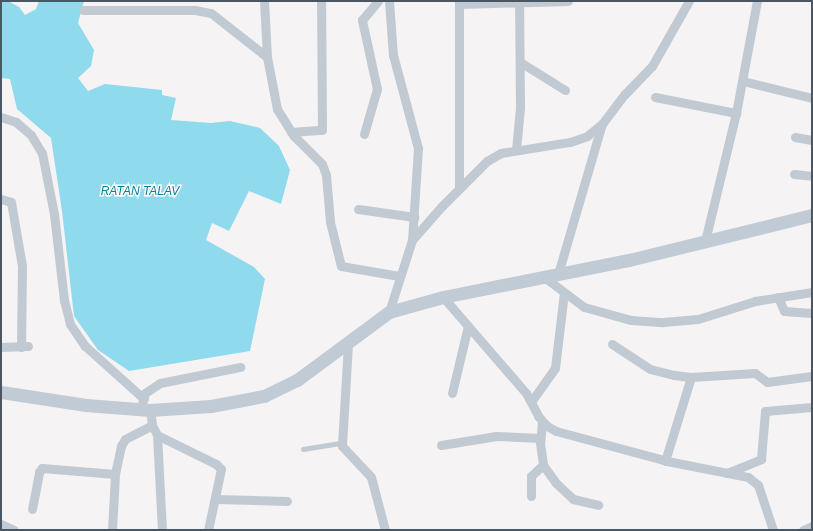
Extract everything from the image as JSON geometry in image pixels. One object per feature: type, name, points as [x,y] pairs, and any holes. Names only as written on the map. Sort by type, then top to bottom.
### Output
[{"type":"street","points":[[264,1],[267,57],[277,109],[291,132],[322,164],[326,175],[330,222],[341,266],[399,276]]},
{"type":"street","points":[[291,132],[322,130],[321,1]]},
{"type":"street","points":[[364,134],[377,89],[362,20],[378,1]]},
{"type":"street","points":[[389,312],[399,276],[412,240],[418,148],[393,55],[390,1]]},
{"type":"street","points":[[459,188],[459,2],[568,1]]},
{"type":"street","points":[[412,240],[459,188],[487,161],[502,153],[570,142],[587,136],[602,124],[625,94],[652,66],[689,1]]},
{"type":"street","points":[[705,241],[743,81],[757,1]]},
{"type":"street","points":[[516,150],[520,108],[519,2]]},
{"type":"street","points":[[83,10],[195,10],[211,12],[267,57]]},
{"type":"street","points":[[520,62],[565,90]]},
{"type":"street","points":[[743,81],[812,98]]},
{"type":"street","points":[[655,97],[736,113]]},
{"type":"street","points":[[1,117],[16,122],[30,134],[42,153],[54,214],[64,300],[70,324],[85,346],[145,406]]},
{"type":"street","points":[[558,274],[602,124]]},
{"type":"street","points":[[795,137],[812,140]]},
{"type":"street","points":[[794,174],[812,176]]},
{"type":"street","points":[[1,199],[11,202],[22,266],[24,347],[1,347]]},
{"type":"street","points":[[358,209],[414,217]]},
{"type":"street","points":[[1,392],[86,405],[145,406],[211,406],[264,396],[297,380],[348,344],[389,312],[443,297],[558,274],[812,215]]},
{"type":"street","points":[[544,277],[584,307],[606,315],[631,320],[663,322],[698,319],[755,301],[812,292]]},
{"type":"street","points":[[531,402],[555,368],[564,293]]},
{"type":"street","points":[[443,297],[526,393],[542,422],[556,431],[665,460],[748,477],[758,485],[773,530]]},
{"type":"street","points":[[778,297],[784,311],[812,313]]},
{"type":"street","points":[[452,393],[468,326]]},
{"type":"street","points":[[348,344],[342,443],[345,452],[371,478],[386,530]]},
{"type":"street","points":[[612,344],[650,369],[691,376],[755,373],[767,382],[812,376]]},
{"type":"street","points":[[162,530],[157,435],[145,406],[145,392],[160,383],[240,367]]},
{"type":"street","points":[[665,460],[691,376]]},
{"type":"street","points":[[726,473],[761,459],[765,412],[812,407]]},
{"type":"street","points":[[542,422],[540,438],[543,465],[556,483],[573,499],[598,505]]},
{"type":"street","points":[[112,530],[115,474],[125,439],[152,425]]},
{"type":"street","points":[[157,435],[216,464],[221,474],[208,530]]},
{"type":"street","points":[[441,445],[496,436],[540,438]]},
{"type":"street","points":[[531,496],[531,476],[543,465]]},
{"type":"street","points":[[32,509],[38,472],[42,468],[115,474]]},
{"type":"street","points":[[216,500],[287,501]]},
{"type":"street","points":[[1,524],[14,530]]},
{"type":"street","points":[[803,530],[812,526]]},
{"type":"lane","points":[[303,449],[342,443]]},
{"type":"water","name":"RATAN TALAV","points":[[8,1],[19,7],[25,15],[36,9],[39,1],[84,1],[78,23],[94,50],[91,66],[78,78],[88,91],[105,84],[162,90],[162,95],[176,98],[171,120],[211,123],[230,121],[260,128],[279,146],[290,170],[281,204],[249,191],[229,231],[212,223],[206,240],[254,267],[265,279],[250,351],[129,371],[98,350],[74,316],[62,211],[51,138],[17,109],[10,79],[1,78],[1,2]]}]
